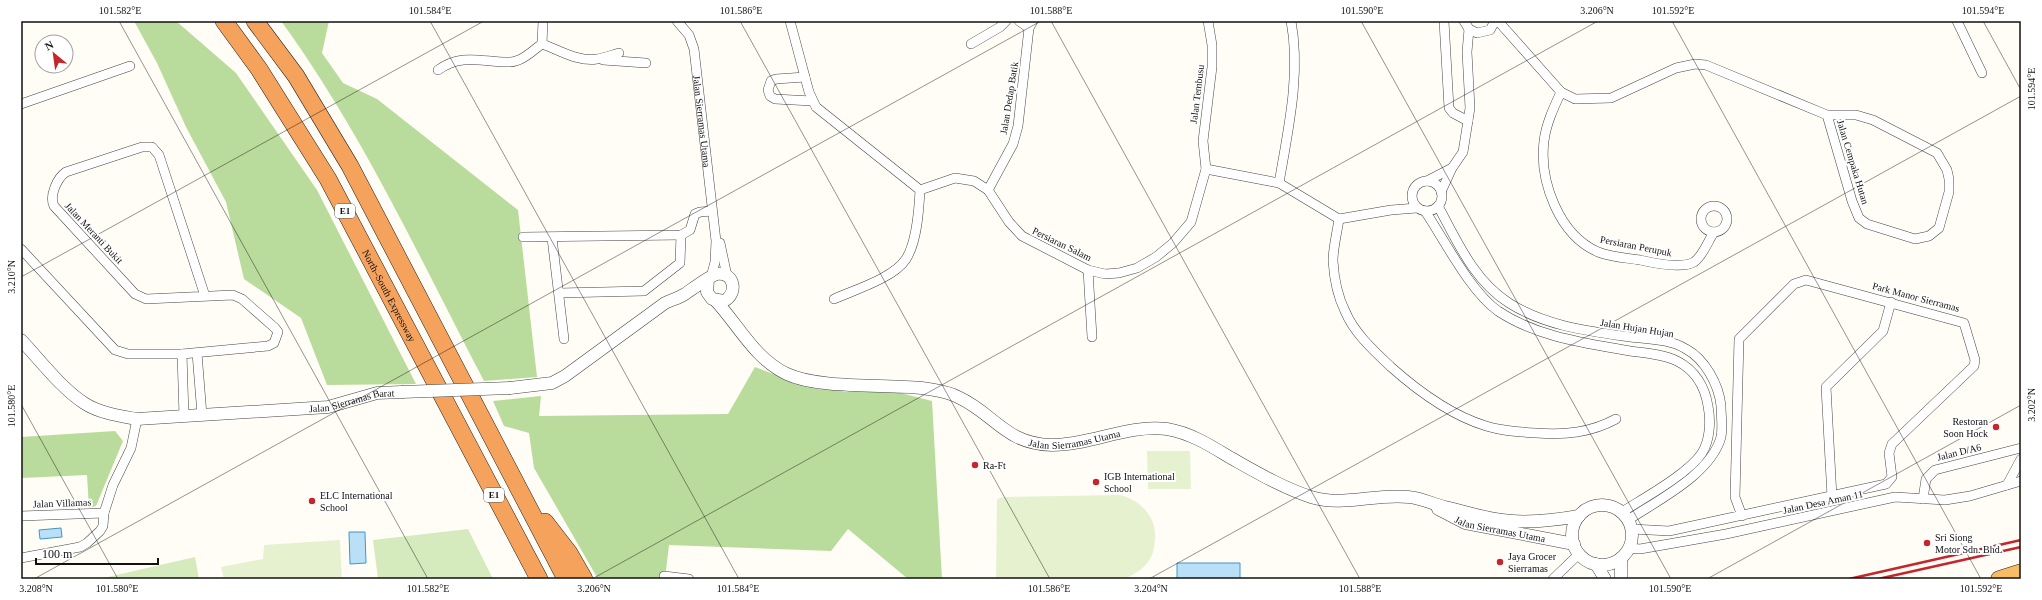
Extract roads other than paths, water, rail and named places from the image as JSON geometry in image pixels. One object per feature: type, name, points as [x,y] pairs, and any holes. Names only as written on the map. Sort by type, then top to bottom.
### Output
[{"type":"highway","name":"North–South Expressway","points":[[224,21],[259,69],[328,179],[539,579]]},
{"type":"highway","name":"E1","points":[[255,21],[296,76],[350,166],[566,579]]},
{"type":"highway","points":[[527,504],[546,523],[569,553],[584,579]]},
{"type":"highway","points":[[1999,579],[2021,572]]},
{"type":"street","points":[[542,44],[543,21]]},
{"type":"street","name":"Jalan Sierramas Utama","points":[[677,21],[682,24],[689,35],[694,49],[712,211],[727,276]]},
{"type":"street","points":[[790,21],[812,101],[824,115],[920,190],[916,225],[910,252],[906,260],[890,274],[834,299]]},
{"type":"street","points":[[971,44],[1000,27],[1006,21]]},
{"type":"street","name":"Jalan Dedap Batik","points":[[988,190],[1012,144],[1018,126],[1031,24],[1019,21]]},
{"type":"street","name":"Jalan Tembusu","points":[[1206,169],[1203,141],[1212,67],[1212,45],[1208,21]]},
{"type":"street","points":[[1279,183],[1293,97],[1295,43],[1291,21]]},
{"type":"street","points":[[1444,21],[1449,108],[1453,113],[1468,121]]},
{"type":"street","points":[[1467,52],[1495,21]]},
{"type":"street","name":"Jalan Cempaka Hutan","points":[[1498,21],[1561,92],[1575,99],[1611,98],[1676,68],[1695,64],[1706,65],[1828,115],[1856,115],[1873,120],[1937,153],[1945,165],[1949,180],[1949,192],[1939,228],[1929,236],[1915,239],[1867,224],[1860,218],[1852,201],[1828,115]]},
{"type":"street","points":[[1957,21],[1982,73]]},
{"type":"street","points":[[1206,169],[1279,183],[1339,219],[1391,210],[1434,209],[1441,202],[1442,192],[1452,168],[1463,152],[1470,108],[1467,25],[1486,31],[1512,36]]},
{"type":"street","points":[[542,44],[572,57],[646,63]]},
{"type":"street","points":[[438,70],[447,64],[456,61],[485,59],[510,62],[516,61],[542,44]]},
{"type":"street","points":[[597,59],[619,53]]},
{"type":"street","points":[[21,104],[130,66]]},
{"type":"street","points":[[806,77],[776,78],[771,81],[768,90],[770,96],[775,99],[812,101]]},
{"type":"street","name":"Persiaran Perupuk","points":[[1561,92],[1544,140],[1543,157],[1547,185],[1553,201],[1566,225],[1575,236],[1587,246],[1599,252],[1652,262],[1685,266],[1696,261],[1714,232]]},
{"type":"street","name":"Jalan Meranti Bukit","points":[[21,249],[115,350],[128,354],[182,354],[268,346],[274,343],[278,332],[242,298],[233,295],[146,299],[135,294],[54,206],[52,197],[59,178],[66,172],[142,147],[152,147],[156,150],[205,296]]},
{"type":"street","points":[[1452,168],[1415,186],[1412,200],[1421,209],[1484,299],[1499,311],[1531,328],[1550,335],[1584,343],[1667,356],[1688,368],[1698,379],[1705,391],[1710,419],[1706,444],[1701,454],[1627,520]]},
{"type":"street","name":"Persiaran Salam","points":[[920,190],[959,178],[974,181],[988,190],[1009,222],[1022,236],[1088,270],[1105,274],[1119,273],[1137,268],[1156,257],[1173,243],[1192,222],[1206,169]]},
{"type":"street","points":[[1427,181],[1436,184],[1442,192]]},
{"type":"street","points":[[1391,210],[1412,195]]},
{"type":"street","name":"Jalan Hujan Hujan","points":[[1438,206],[1472,267],[1482,279],[1507,302],[1536,317],[1585,331],[1662,341],[1685,348],[1695,355],[1706,368],[1714,382],[1720,401],[1722,417],[1721,436],[1710,460],[1695,475],[1627,520]]},
{"type":"street","points":[[523,237],[552,238],[681,235],[690,230],[695,214],[712,211]]},
{"type":"street","points":[[1339,219],[1333,261],[1339,295],[1345,312],[1356,331],[1381,358],[1423,394],[1472,420],[1508,431],[1556,434],[1578,433],[1592,430],[1616,419]]},
{"type":"street","name":"Jalan Sierramas Utama","points":[[709,279],[716,262],[715,226]]},
{"type":"street","points":[[559,293],[644,291],[680,263],[681,235]]},
{"type":"street","points":[[552,238],[564,339]]},
{"type":"street","points":[[1088,270],[1092,337]]},
{"type":"street","points":[[718,274],[727,276],[733,282],[733,291],[731,296],[724,301],[712,298],[706,288],[709,279],[718,274]]},
{"type":"street","name":"Jalan Sierramas Barat","points":[[21,340],[85,404],[111,414],[137,419],[328,407],[377,393],[510,388],[552,383],[565,376],[665,303],[683,295],[709,279]]},
{"type":"street","name":"Park Manor Sierramas","points":[[1627,520],[1669,531],[1742,516],[1886,484],[1892,477],[1889,448],[1975,363],[1966,326],[1962,321],[1806,280],[1794,284],[1741,335],[1738,344],[1735,497],[1742,516]]},
{"type":"street","name":"Jalan Sierramas Barat","points":[[683,295],[712,298]]},
{"type":"street","name":"Jalan Sierramas Utama","points":[[731,296],[737,326]]},
{"type":"street","name":"Jalan Sierramas Utama","points":[[712,298],[737,326],[755,350],[787,374],[805,380],[897,385],[942,391],[958,396],[980,410],[1009,434],[1022,440],[1051,445],[1078,443],[1147,428],[1168,430],[1197,438],[1258,473],[1311,497],[1339,501],[1408,496],[1495,519],[1529,522],[1579,516]]},
{"type":"street","points":[[1832,496],[1826,387],[1883,331],[1891,302]]},
{"type":"street","points":[[197,353],[202,415]]},
{"type":"street","points":[[182,354],[184,416]]},
{"type":"street","name":"Jalan Villamas","points":[[21,558],[84,546],[100,531],[113,485],[131,448],[137,419]]},
{"type":"street","name":"Jalan D/A6","points":[[1923,499],[1926,479],[1935,470],[2021,448]]},
{"type":"street","points":[[2007,485],[2021,459]]},
{"type":"street","name":"Jalan Desa Aman 11","points":[[1629,548],[1640,549],[1726,534],[1895,497],[1945,500],[2021,482]]},
{"type":"street","name":"Jalan Sierramas Utama","points":[[1431,503],[1442,512],[1465,523],[1576,549]]},
{"type":"street","points":[[1604,505],[1614,508],[1627,520],[1632,539],[1629,548],[1621,558],[1609,564],[1596,564],[1586,560],[1576,549],[1572,535],[1574,525],[1579,516],[1586,510],[1595,506],[1604,505]]},
{"type":"street","name":"Jalan Villamas","points":[[21,516],[104,513]]},
{"type":"street","points":[[1553,579],[1576,549]]},
{"type":"street","points":[[1621,558],[1621,579]]},
{"type":"street","points":[[1596,564],[1606,579]]},
{"type":"street","points":[[664,576],[689,579]]},
{"type":"water","points":[[61,528],[62,537],[40,539],[39,530]]},
{"type":"water","points":[[349,532],[365,532],[366,563],[350,564]]},
{"type":"water","points":[[1177,563],[1240,563],[1240,579],[1177,579]]},
{"type":"railway","points":[[1849,579],[2021,540]]},
{"type":"railway","points":[[1878,579],[2021,547]]},
{"type":"place","name":"Restoran Soon Hock","points":[[1996,427]]},
{"type":"place","name":"Ra-Ft","points":[[975,465]]},
{"type":"place","name":"IGB International School","points":[[1096,482]]},
{"type":"place","name":"ELC International School","points":[[312,501]]},
{"type":"place","name":"Sri Siong Motor Sdn. Bhd.","points":[[1927,543]]},
{"type":"place","name":"Jaya Grocer Sierramas","points":[[1500,562]]}]
